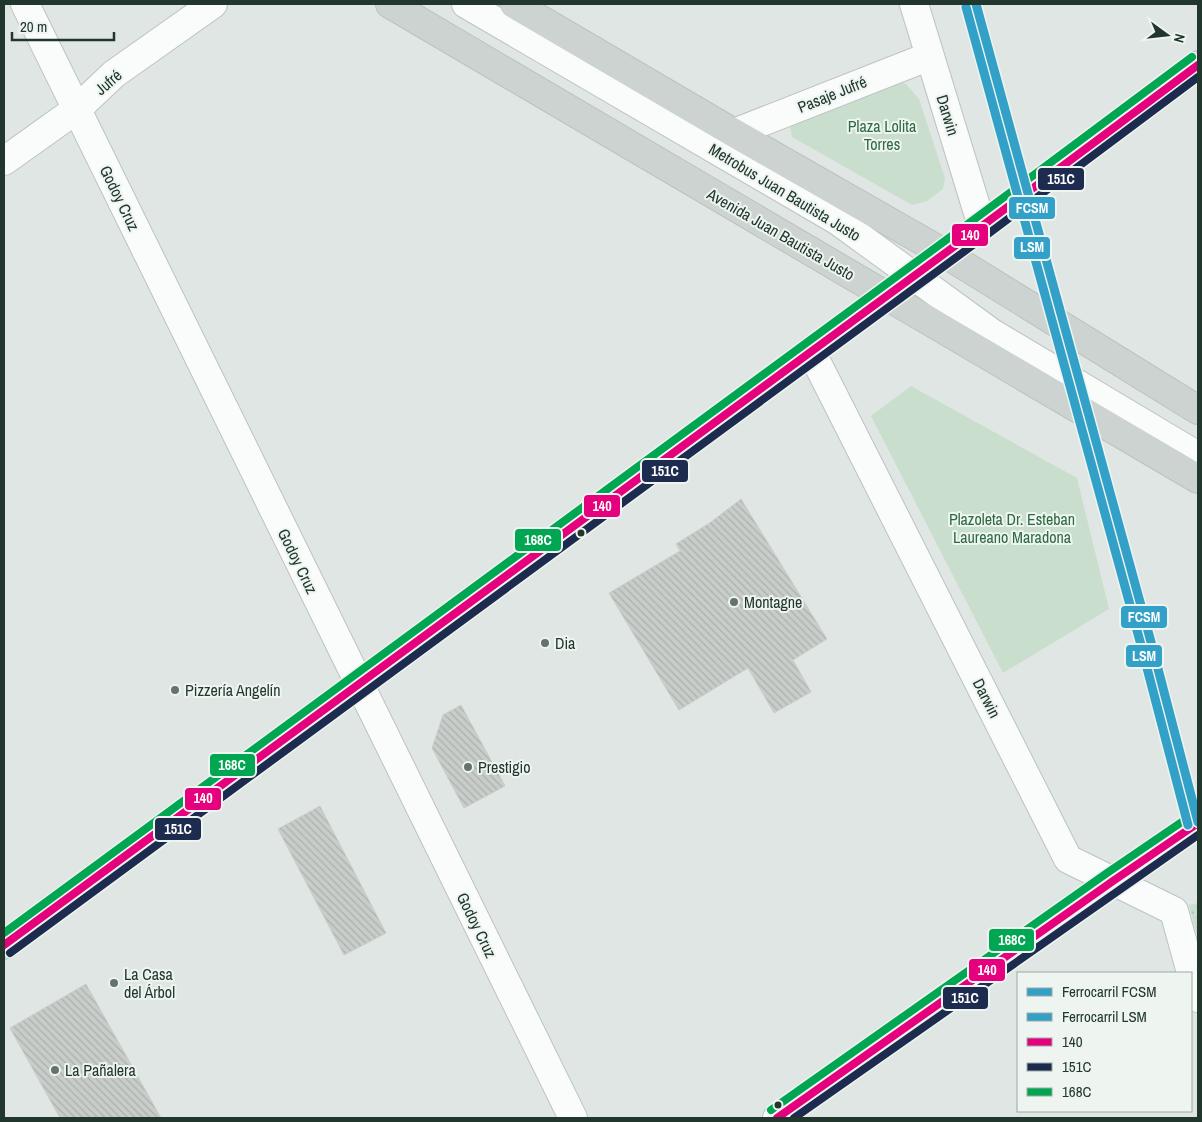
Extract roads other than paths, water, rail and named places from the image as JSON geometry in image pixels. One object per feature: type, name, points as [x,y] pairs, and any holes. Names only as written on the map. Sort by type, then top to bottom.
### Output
[{"type":"main road","name":"Avenida Juan Bautista Justo","points":[[390,4],[1198,479]]},
{"type":"main road","points":[[514,4],[944,253],[1198,410]]},
{"type":"main road","points":[[4,944],[888,296],[1198,65]]},
{"type":"street","name":"Godoy Cruz","points":[[25,4],[573,1118]]},
{"type":"street","name":"Jufré","points":[[4,161],[77,109],[114,74],[213,4]]},
{"type":"street","name":"Metrobus Juan Bautista Justo","points":[[466,4],[838,221],[992,333],[1198,456]]},
{"type":"street","name":"Darwin","points":[[914,4],[982,226]]},
{"type":"street","name":"Pasaje Jufré","points":[[734,133],[930,56]]},
{"type":"street","name":"Darwin","points":[[812,351],[1068,859],[1174,911],[1191,972]]},
{"type":"street","points":[[777,1118],[1198,823]]},
{"type":"street","name":"Darwin","points":[[1192,976],[1198,998]]},
{"type":"rail line","name":"FCSM","points":[[976,4],[1151,642],[1198,822]]},
{"type":"rail line","name":"LSM","points":[[966,7],[1141,645],[1188,825]]},
{"type":"place","name":"Montagne","points":[[734,602]]},
{"type":"place","name":"Dia","points":[[545,643]]},
{"type":"place","name":"Pizzería Angelín","points":[[175,690]]},
{"type":"place","name":"Prestigio","points":[[468,767]]},
{"type":"place","name":"La Casa del Árbol","points":[[114,983]]},
{"type":"place","name":"La Pañalera","points":[[55,1070]]},
{"type":"park label","name":"Plaza Lolita Torres","points":[[882,135]]},
{"type":"park label","name":"Plazoleta Dr. Esteban Laureano Maradona","points":[[1012,528]]}]
